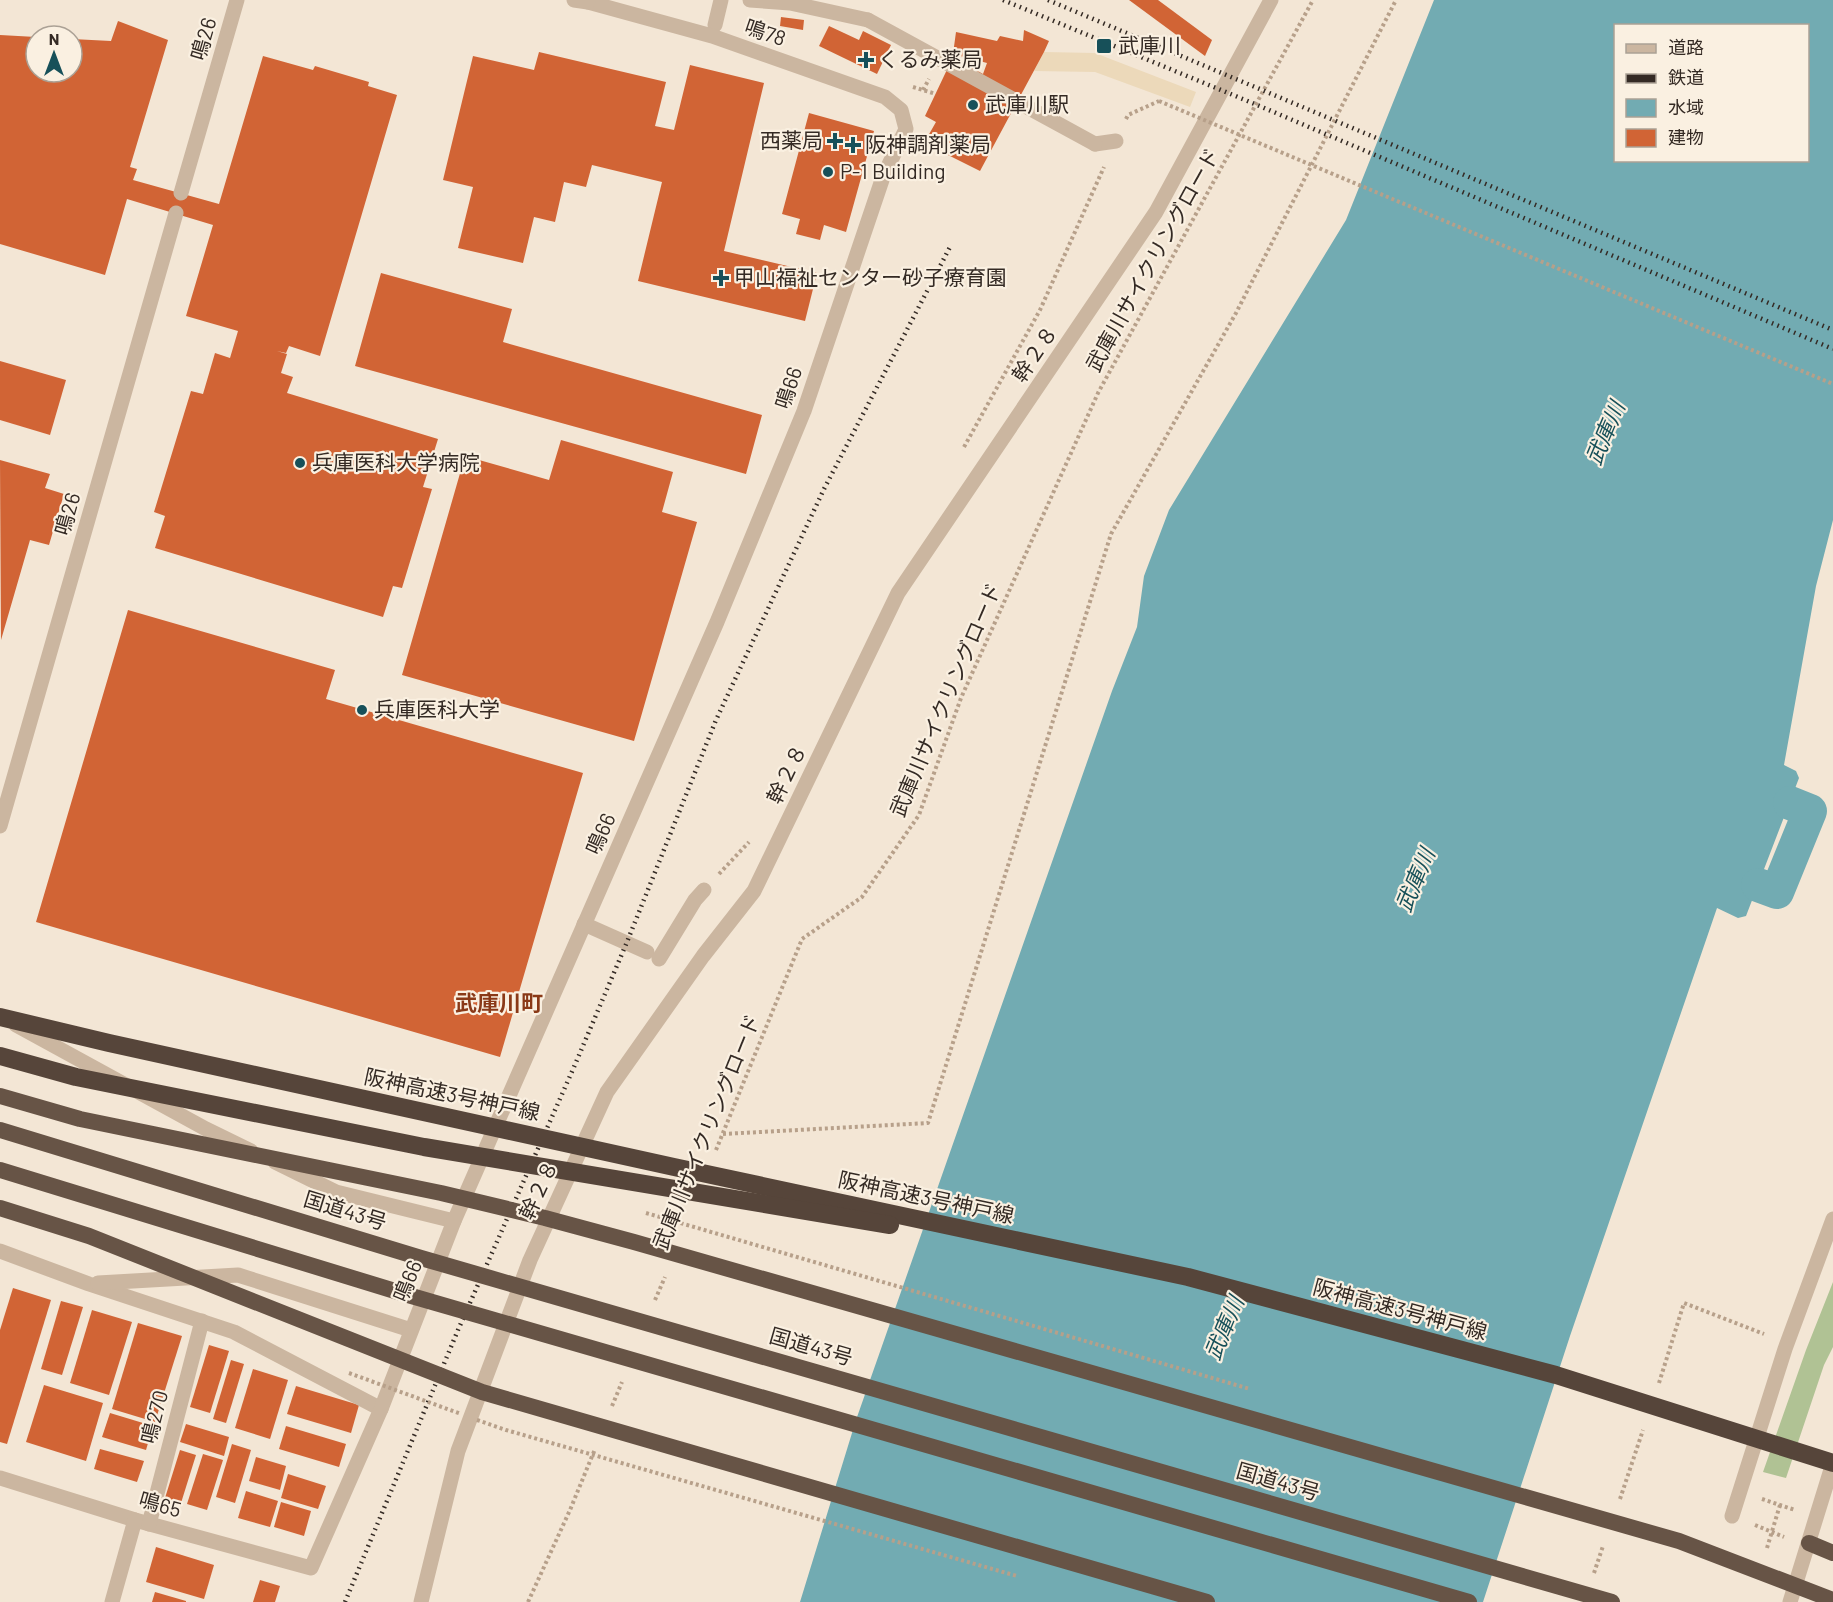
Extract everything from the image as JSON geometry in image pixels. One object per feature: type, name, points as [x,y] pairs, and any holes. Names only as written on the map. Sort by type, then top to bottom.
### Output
[{"type":"highway","name":"阪神高速3号神戸線","points":[[0,1016],[674,1167],[1188,1277],[1556,1375],[1833,1463]]},
{"type":"highway","name":"阪神高速3号神戸線","points":[[0,1025],[957,1237],[1184,1282],[1543,1378],[1833,1471]]},
{"type":"highway","points":[[0,1056],[76,1077],[423,1147],[957,1237]]},
{"type":"highway","points":[[0,1096],[80,1119],[441,1193],[634,1242],[1678,1541],[1833,1600]]},
{"type":"highway","name":"国道43号","points":[[0,1130],[421,1258],[1612,1602]]},
{"type":"highway","points":[[0,1170],[408,1295],[1469,1602]]},
{"type":"highway","points":[[0,1209],[89,1236],[482,1392],[1207,1602]]},
{"type":"highway","points":[[1809,1543],[1833,1553]]},
{"type":"street","name":"鳴26","points":[[181,194],[237,0]]},
{"type":"street","points":[[715,25],[721,0]]},
{"type":"street","points":[[750,0],[790,3],[868,20],[1095,144],[1116,141]]},
{"type":"street","name":"幹２８","points":[[421,1602],[458,1451],[530,1260],[607,1092],[703,956],[754,891],[898,593],[1156,212],[1271,0]]},
{"type":"street","name":"鳴78","points":[[583,1],[723,40],[885,98],[901,110]]},
{"type":"street","name":"鳴66","points":[[310,1568],[381,1409],[454,1221],[717,622],[804,411],[883,177],[906,129],[901,110]]},
{"type":"street","name":"鳴26","points":[[0,826],[176,213]]},
{"type":"street","points":[[584,924],[653,955],[704,890]]},
{"type":"street","points":[[0,1016],[206,1129],[336,1192],[454,1221]]},
{"type":"street","points":[[1732,1516],[1787,1343],[1833,1219]]},
{"type":"street","points":[[0,1251],[89,1284],[234,1332],[381,1409]]},
{"type":"street","points":[[89,1284],[238,1275],[411,1330]]},
{"type":"street","name":"鳴270","points":[[112,1602],[142,1522],[202,1321]]},
{"type":"street","points":[[1790,1602],[1833,1463]]},
{"type":"street","name":"鳴65","points":[[0,1478],[142,1522],[310,1568]]},
{"type":"path","name":"武庫川サイクリングロード","points":[[714,1156],[802,939],[862,897],[919,815],[961,698],[1098,393],[1313,0]]},
{"type":"path","points":[[723,1134],[928,1123],[1111,534],[1236,313],[1396,0]]},
{"type":"path","points":[[930,78],[923,90],[936,94]]},
{"type":"path","points":[[962,451],[1040,310],[1128,115],[1159,101],[1833,384]]},
{"type":"path","points":[[645,1213],[1261,1392]]},
{"type":"path","name":"武庫川サイクリングロード","points":[[683,1233],[687,1222]]},
{"type":"path","name":"武庫川サイクリングロード","points":[[651,1311],[669,1267]]},
{"type":"path","points":[[1734,1322],[1768,1335]]},
{"type":"path","points":[[610,1411],[624,1377]]},
{"type":"path","points":[[528,1602],[597,1444]]},
{"type":"path","points":[[1740,1492],[1815,1517]]},
{"type":"path","points":[[1615,1495],[1626,1499]]},
{"type":"path","points":[[1732,1516],[1791,1540]]},
{"type":"path","points":[[1761,1545],[1772,1549]]},
{"type":"green space","points":[[1833,1282],[1833,1347],[1824,1365],[1786,1478],[1763,1472],[1806,1350]]},
{"type":"shaded area","points":[[1044,52],[1095,53],[1196,92],[1190,107],[1095,72],[1034,71]]},
{"type":"water","points":[[1434,0],[1833,0],[1833,520],[1816,586],[1784,765],[1796,771],[1799,778],[1746,916],[1738,918],[1717,908],[1570,1336],[1483,1602],[800,1602],[856,1420],[1112,691],[1137,627],[1144,576],[1169,510],[1346,220]]},
{"type":"building","points":[[1129,0],[1158,0],[1212,40],[1205,56]]},
{"type":"building","points":[[781,17],[804,20],[803,30],[780,26]]},
{"type":"building","points":[[118,21],[168,40],[130,167],[137,169],[133,180],[219,204],[263,56],[313,70],[315,66],[369,82],[368,86],[397,95],[320,356],[289,346],[286,353],[277,351],[287,354],[281,373],[293,377],[287,393],[438,439],[423,487],[432,489],[402,588],[393,586],[383,617],[155,548],[165,516],[154,512],[191,391],[203,394],[215,353],[230,358],[238,331],[186,316],[213,225],[127,199],[105,275],[0,244],[0,35],[24,36],[24,84],[84,84],[84,40],[111,41]]},
{"type":"building","name":"くるみ薬局","points":[[829,26],[859,40],[863,31],[891,45],[877,74],[819,46]]},
{"type":"building","name":"武庫川駅","points":[[1024,30],[1049,41],[980,171],[924,143],[936,122],[925,116],[953,57],[983,74],[987,63],[953,54],[956,32],[997,41],[1000,36],[1023,41]]},
{"type":"building","points":[[539,52],[666,82],[655,126],[674,130],[690,65],[764,83],[724,251],[817,273],[805,321],[638,281],[662,182],[592,165],[586,187],[564,182],[555,222],[534,217],[523,263],[458,248],[473,187],[443,180],[473,56],[534,70]]},
{"type":"building","name":"P-1 Building","points":[[809,113],[874,131],[846,232],[824,225],[820,240],[796,234],[800,219],[782,214]]},
{"type":"building","points":[[381,273],[512,309],[503,342],[762,415],[746,474],[355,366]]},
{"type":"building","points":[[0,361],[66,380],[50,435],[0,420]]},
{"type":"building","points":[[561,440],[673,472],[662,512],[697,522],[634,741],[402,675],[465,456],[549,480]]},
{"type":"building","points":[[0,460],[50,474],[45,488],[64,494],[49,545],[30,540],[1,640]]},
{"type":"building","points":[[128,610],[335,670],[326,699],[583,773],[500,1057],[36,922]]},
{"type":"building","points":[[13,1288],[51,1300],[7,1444],[0,1442],[0,1330]]},
{"type":"building","points":[[61,1301],[83,1307],[62,1375],[41,1369]]},
{"type":"building","points":[[92,1310],[132,1322],[109,1395],[70,1383]]},
{"type":"building","points":[[138,1323],[182,1336],[155,1422],[112,1409]]},
{"type":"building","points":[[209,1345],[229,1351],[210,1413],[190,1407]]},
{"type":"building","points":[[231,1360],[244,1364],[226,1423],[213,1419]]},
{"type":"building","points":[[253,1369],[288,1380],[270,1439],[235,1428]]},
{"type":"building","points":[[44,1385],[103,1403],[86,1461],[26,1442]]},
{"type":"building","points":[[296,1386],[359,1405],[351,1433],[287,1414]]},
{"type":"building","points":[[110,1413],[153,1426],[146,1450],[102,1437]]},
{"type":"building","points":[[186,1424],[229,1437],[224,1456],[180,1442]]},
{"type":"building","points":[[286,1426],[346,1444],[339,1467],[279,1449]]},
{"type":"building","points":[[232,1444],[251,1450],[235,1503],[216,1497]]},
{"type":"building","points":[[100,1449],[144,1461],[137,1482],[94,1469]]},
{"type":"building","points":[[180,1450],[196,1455],[181,1503],[165,1498]]},
{"type":"building","points":[[203,1454],[223,1460],[207,1510],[187,1504]]},
{"type":"building","points":[[256,1457],[286,1466],[280,1490],[249,1481]]},
{"type":"building","points":[[288,1474],[326,1486],[318,1509],[281,1498]]},
{"type":"building","points":[[246,1491],[278,1501],[270,1527],[238,1518]]},
{"type":"building","points":[[281,1502],[311,1511],[304,1536],[274,1527]]},
{"type":"building","points":[[156,1547],[214,1565],[204,1599],[146,1582]]},
{"type":"building","points":[[260,1580],[280,1586],[275,1602],[253,1602]]},
{"type":"building","points":[[155,1592],[186,1601],[186,1602],[152,1602]]},
{"type":"waterway","points":[[1758,885],[1777,892],[1810,811],[1790,803]]},
{"type":"railway","points":[[1003,0],[1833,349]]},
{"type":"railway","points":[[1048,0],[1833,330]]},
{"type":"railway","points":[[345,1602],[458,1330],[627,942],[716,720],[824,489],[950,247]]},
{"type":"place","name":"武庫川","points":[[1104,46]]},
{"type":"place","name":"くるみ薬局","points":[[866,60]]},
{"type":"place","name":"武庫川駅","points":[[973,105]]},
{"type":"place","name":"西薬局","points":[[835,141]]},
{"type":"place","name":"阪神調剤薬局","points":[[853,145]]},
{"type":"place","name":"P-1 Building","points":[[828,172]]},
{"type":"place","name":"甲山福祉センター砂子療育園","points":[[721,278]]},
{"type":"place","name":"兵庫医科大学病院","points":[[300,463]]},
{"type":"place","name":"兵庫医科大学","points":[[362,710]]},
{"type":"district","name":"武庫川町","points":[[499,1003]]}]
